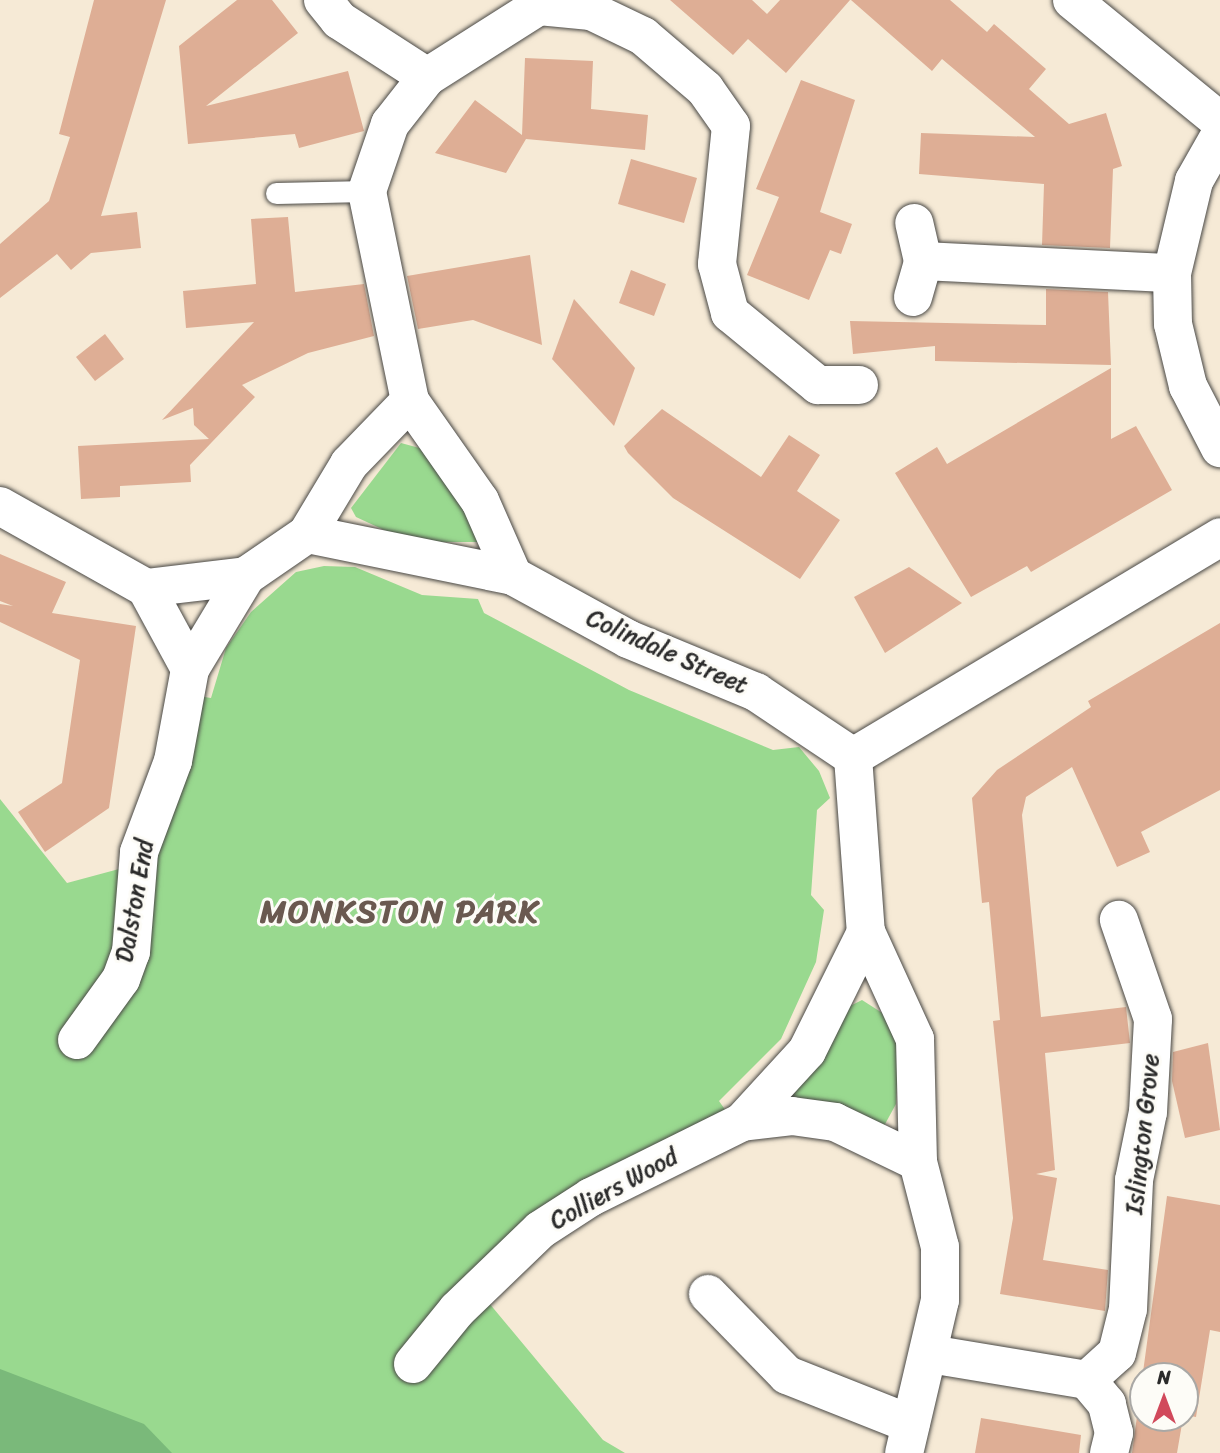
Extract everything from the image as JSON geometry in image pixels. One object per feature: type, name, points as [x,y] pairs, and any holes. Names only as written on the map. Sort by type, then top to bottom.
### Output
[{"type":"street","points":[[323,0],[339,20],[427,78]]},
{"type":"street","points":[[1072,0],[1220,121]]},
{"type":"street","points":[[513,576],[480,501],[410,401],[367,191],[390,124],[427,78],[539,6],[591,11],[643,36],[705,89],[731,126],[717,264],[730,313],[818,385],[859,385]]},
{"type":"street","points":[[1220,135],[1194,181],[1172,272],[1173,324],[1188,386],[1220,448]]},
{"type":"street","points":[[913,297],[923,261],[914,223]]},
{"type":"street","points":[[923,261],[1172,272]]},
{"type":"street","points":[[146,588],[246,576],[307,534],[349,464],[410,401]]},
{"type":"street","points":[[0,506],[146,588],[190,669]]},
{"type":"street","name":"Colindale Street","points":[[307,534],[513,576],[628,639],[756,692],[853,757]]},
{"type":"street","points":[[708,1294],[787,1375],[907,1438],[930,1354],[940,1247],[918,1162],[915,1039],[866,932],[853,757],[1220,537]]},
{"type":"street","name":"Dalston End","points":[[77,1040],[108,1002],[131,951],[139,852],[173,761],[190,669],[246,576]]},
{"type":"street","name":"Islington Grove","points":[[1087,1380],[1117,1353],[1128,1309],[1134,1180],[1148,1112],[1153,1019],[1119,920]]},
{"type":"street","name":"Colliers Wood","points":[[741,1122],[807,1051],[866,932]]},
{"type":"street","name":"Colliers Wood","points":[[413,1364],[457,1310],[540,1230],[592,1197],[741,1122],[792,1116],[835,1122],[918,1162]]},
{"type":"street","points":[[930,1354],[1087,1380],[1107,1404],[1114,1433],[1109,1453]]},
{"type":"lane","points":[[276,193],[367,191]]},
{"type":"green space","points":[[401,443],[434,452],[483,542],[410,542],[356,517],[351,508]]},
{"type":"green space","points":[[324,566],[355,567],[422,595],[478,599],[484,613],[629,690],[773,750],[799,747],[819,771],[830,798],[817,810],[811,895],[824,910],[816,962],[781,1039],[719,1101],[726,1111],[484,1297],[603,1440],[625,1453],[0,1453],[0,799],[67,883],[119,869],[142,918],[198,696],[211,698],[226,648],[251,612],[296,572]]},
{"type":"green space","points":[[862,1000],[887,1016],[899,1044],[896,1104],[884,1126],[786,1102],[834,1040],[848,1007]]},
{"type":"green space","points":[[0,1369],[144,1424],[172,1453],[0,1453]]},
{"type":"building","points":[[94,0],[166,0],[101,216],[137,212],[141,248],[91,253],[71,270],[57,254],[0,298],[0,244],[49,201],[70,137],[59,134]]},
{"type":"building","points":[[237,0],[272,0],[298,33],[206,106],[348,71],[364,131],[299,148],[295,134],[188,144],[179,46]]},
{"type":"building","points":[[670,0],[752,0],[767,14],[780,0],[850,0],[786,73],[748,39],[733,55]]},
{"type":"building","points":[[851,0],[950,0],[987,32],[994,24],[1046,69],[1029,89],[1069,124],[1106,113],[1122,166],[1113,169],[1110,248],[1042,245],[1044,184],[919,174],[921,133],[1035,137],[942,59],[932,71]]},
{"type":"building","points":[[525,58],[593,61],[591,109],[648,115],[645,150],[526,139],[506,173],[435,153],[475,100],[522,135]]},
{"type":"building","points":[[801,80],[855,100],[820,212],[852,224],[841,254],[830,250],[809,300],[747,275],[779,197],[756,189]]},
{"type":"building","points":[[631,159],[697,178],[684,223],[618,204]]},
{"type":"building","points":[[288,217],[295,292],[364,284],[374,336],[308,353],[242,385],[255,397],[190,465],[191,482],[120,486],[120,497],[81,499],[78,446],[209,439],[194,425],[193,408],[162,420],[254,322],[186,328],[183,291],[256,284],[251,219]]},
{"type":"building","points":[[530,255],[542,345],[473,320],[418,329],[407,276]]},
{"type":"building","points":[[631,270],[666,284],[654,316],[619,303]]},
{"type":"building","points":[[1046,289],[1108,292],[1111,365],[935,361],[935,346],[853,354],[850,321],[1046,325]]},
{"type":"building","points":[[574,299],[635,368],[614,426],[552,359]]},
{"type":"building","points":[[105,334],[124,359],[95,381],[76,357]]},
{"type":"building","points":[[1111,368],[1111,439],[1136,426],[1172,490],[1031,572],[1027,566],[971,597],[895,473],[937,447],[947,464]]},
{"type":"building","points":[[662,409],[761,477],[789,435],[820,455],[797,491],[840,520],[800,579],[673,498],[628,453],[624,446]]},
{"type":"building","points":[[0,554],[66,582],[52,613],[136,626],[109,808],[45,852],[18,812],[62,783],[80,660],[0,622],[0,604],[13,606],[0,601]]},
{"type":"building","points":[[909,567],[962,603],[885,653],[854,597]]},
{"type":"building","points":[[1220,623],[1220,790],[1141,832],[1150,852],[1117,867],[1072,767],[1026,797],[1022,815],[1041,1017],[1126,1007],[1130,1043],[1045,1053],[1055,1170],[1036,1174],[1057,1178],[1043,1260],[1108,1270],[1105,1311],[1000,1294],[1013,1218],[993,1021],[1000,1020],[989,902],[982,903],[972,798],[997,770],[1091,707],[1088,701]]},
{"type":"building","points":[[1208,1043],[1220,1130],[1185,1138],[1172,1081],[1173,1052]]},
{"type":"building","points":[[1167,1196],[1220,1205],[1220,1332],[1210,1330],[1199,1398],[1199,1362],[1144,1362]]},
{"type":"building","points":[[981,1418],[1081,1435],[1079,1453],[975,1453]]},
{"type":"building","points":[[1135,1432],[1181,1432],[1177,1453],[1132,1453]]},
{"type":"district","name":"MONKSTON PARK","points":[[400,912]]}]
